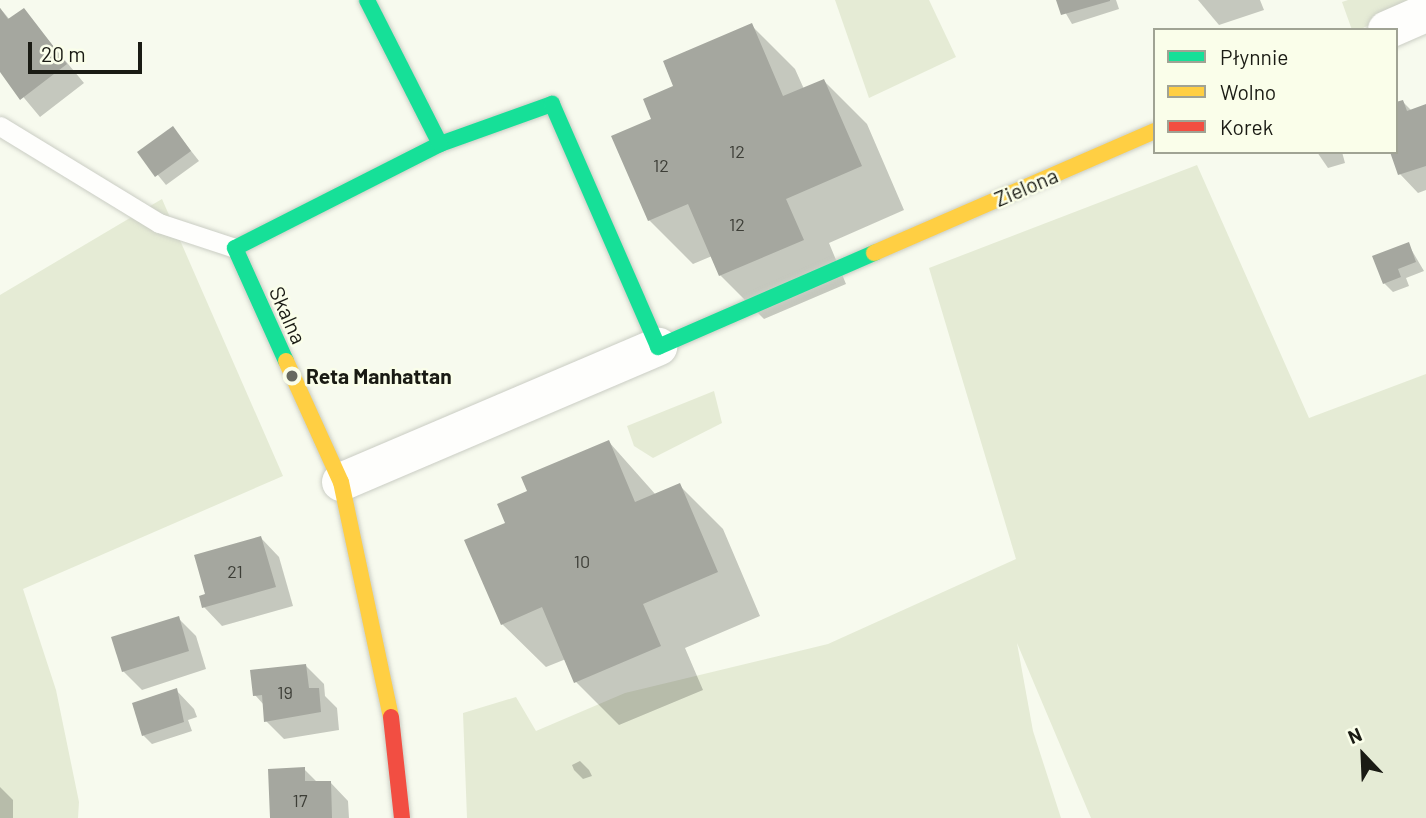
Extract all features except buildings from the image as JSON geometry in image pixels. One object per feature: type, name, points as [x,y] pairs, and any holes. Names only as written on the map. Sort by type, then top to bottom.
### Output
[{"type":"street","points":[[367,0],[440,144]]},
{"type":"street","points":[[1392,28],[1426,13]]},
{"type":"street","points":[[235,248],[440,144],[552,104],[658,347],[341,482]]},
{"type":"street","name":"Zielona","points":[[658,347],[1153,132]]},
{"type":"street","name":"Skalna","points":[[235,248],[341,482],[390,705],[402,818]]},
{"type":"lane","points":[[0,126],[159,223],[235,248]]},
{"type":"green space","points":[[835,0],[929,0],[956,57],[869,98]]},
{"type":"green space","points":[[1420,0],[1363,28],[1351,28],[1342,2]]},
{"type":"green space","points":[[1197,165],[1309,418],[1426,374],[1426,818],[1091,818],[1017,643],[1033,731],[1061,818],[467,818],[463,713],[516,697],[536,731],[625,693],[828,644],[1016,559],[929,268]]},
{"type":"green space","points":[[162,199],[283,476],[23,589],[56,690],[79,802],[78,818],[0,818],[0,295]]},
{"type":"green space","points":[[714,391],[722,423],[653,458],[634,446],[627,426]]},
{"type":"traffic: fast","points":[[286,361],[235,248],[440,144],[367,0]]},
{"type":"traffic: fast","points":[[440,144],[552,104],[658,347],[874,253]]},
{"type":"traffic: slow","points":[[874,253],[1153,132]]},
{"type":"traffic: slow","points":[[286,361],[341,482],[391,717]]},
{"type":"traffic: jam","points":[[391,717],[402,818]]},
{"type":"place","name":"Reta Manhattan","points":[[292,376]]}]
